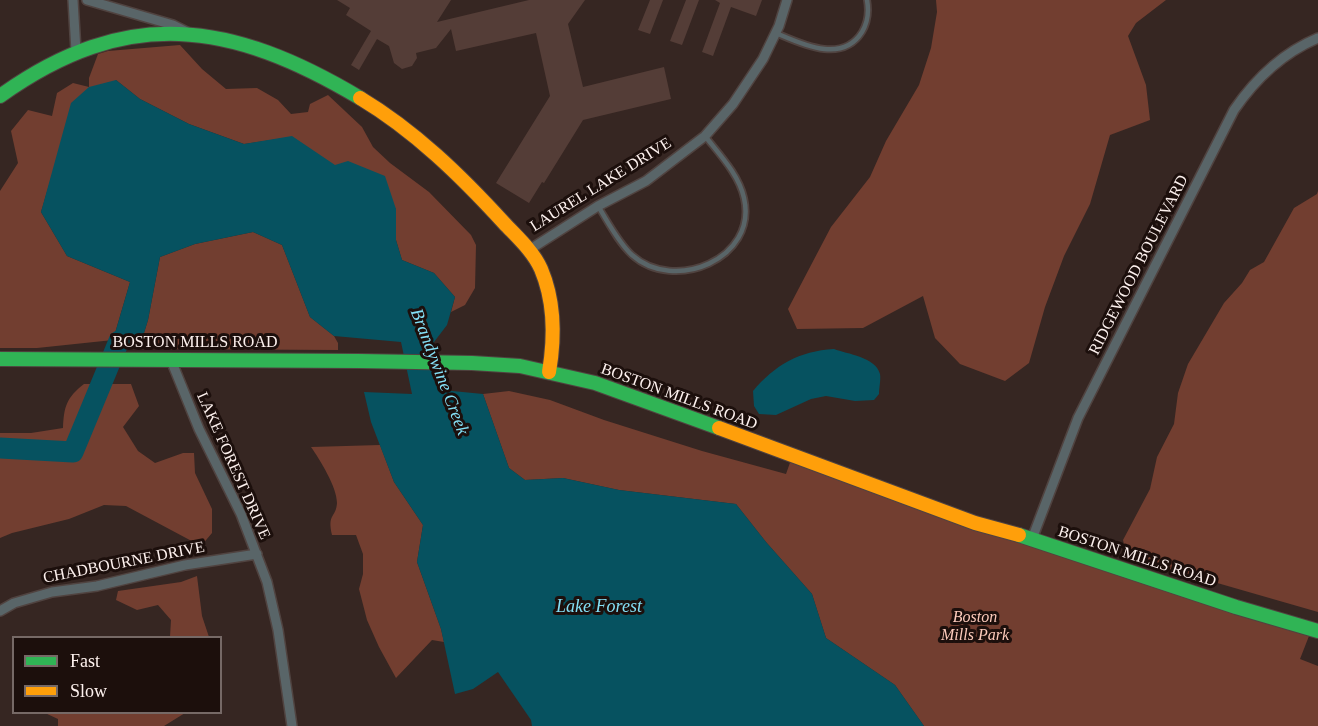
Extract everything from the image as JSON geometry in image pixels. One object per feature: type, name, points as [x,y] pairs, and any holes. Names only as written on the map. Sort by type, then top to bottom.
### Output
[{"type":"street","points":[[73,0],[76,51]]},
{"type":"street","name":"LAUREL LAKE DRIVE","points":[[87,0],[173,25],[192,34],[245,45],[286,59],[373,105],[425,144],[464,179],[529,250],[541,268],[553,318],[553,355],[549,372]]},
{"type":"street","name":"LAUREL LAKE DRIVE","points":[[529,250],[598,206],[646,180],[705,136],[733,104],[755,73],[776,33],[787,0]]},
{"type":"street","name":"LAUREL LAKE DRIVE","points":[[1,93],[38,70],[76,51],[137,36],[192,34]]},
{"type":"street","name":"RIDGEWOOD BOULEVARD","points":[[1032,540],[1078,418],[1234,110],[1269,68],[1294,50],[1318,38]]},
{"type":"street","name":"BOSTON MILLS ROAD","points":[[0,359],[359,361],[520,366],[618,390],[911,501],[1236,608],[1318,631]]},
{"type":"street","name":"LAKE FOREST DRIVE","points":[[171,360],[199,429],[241,514],[257,554],[274,606],[292,726]]},
{"type":"street","name":"CHADBOURNE DRIVE","points":[[0,611],[14,603],[52,592],[97,586],[185,565],[257,554]]},
{"type":"lane","points":[[776,33],[816,48],[826,50],[841,48],[854,41],[864,29],[868,14],[867,0]]},
{"type":"lane","points":[[598,206],[622,243],[632,255],[645,264],[659,269],[678,271],[698,268],[715,261],[729,250],[736,239],[746,210],[737,181],[705,136]]},
{"type":"green space","points":[[936,0],[1166,0],[1136,23],[1128,36],[1146,85],[1150,120],[1110,135],[1090,204],[1064,256],[1045,307],[1029,363],[1005,381],[960,364],[935,338],[923,296],[863,328],[797,329],[788,309],[831,227],[870,177],[886,141],[919,85],[931,48],[937,12]]},
{"type":"green space","points":[[180,45],[202,69],[226,89],[257,88],[278,100],[291,114],[308,112],[310,104],[328,95],[362,127],[373,147],[390,163],[429,192],[471,235],[476,245],[475,288],[465,305],[451,312],[455,297],[434,273],[402,260],[396,240],[396,209],[292,137],[244,144],[189,124],[140,99],[116,80],[52,175],[41,212],[67,256],[130,282],[113,340],[37,348],[0,348],[0,191],[18,163],[11,131],[28,110],[52,116],[57,93],[73,83],[89,87],[89,78],[98,54],[108,51]]},
{"type":"green space","points":[[1318,191],[1318,612],[1127,557],[1123,540],[1150,489],[1157,457],[1174,424],[1178,393],[1188,364],[1224,303],[1250,270],[1264,262],[1294,208],[1317,194]]},
{"type":"green space","points":[[253,232],[282,245],[310,317],[334,336],[338,343],[338,350],[159,349],[140,346],[148,320],[160,257],[195,244]]},
{"type":"green space","points":[[84,384],[131,384],[139,406],[123,427],[138,451],[155,463],[183,453],[194,453],[195,473],[212,509],[212,533],[201,546],[126,506],[104,505],[69,519],[0,538],[0,433],[31,433],[63,428],[67,403]]},
{"type":"green space","name":"Boston Mills Park","points":[[509,391],[550,400],[702,451],[786,474],[792,457],[1130,572],[1135,581],[1309,636],[1300,659],[1318,666],[1318,726],[924,726],[895,685],[826,638],[812,594],[736,504],[619,490],[563,478],[525,480],[509,468],[483,394]]},
{"type":"green space","points":[[380,445],[394,482],[423,525],[417,562],[444,642],[432,640],[396,678],[367,620],[359,589],[363,574],[363,554],[356,535],[332,535],[331,519],[336,508],[336,497],[327,474],[311,447]]},
{"type":"green space","points":[[197,576],[202,616],[209,636],[170,636],[171,620],[158,605],[137,610],[116,600],[118,591],[181,582]]},
{"type":"green space","points":[[47,714],[183,714],[164,726],[58,726],[58,719]]},
{"type":"water","name":"Lake Forest","points":[[116,80],[140,99],[189,124],[244,144],[292,136],[335,165],[348,161],[385,176],[396,209],[396,240],[402,260],[434,273],[455,297],[447,325],[434,342],[442,390],[483,394],[509,468],[525,480],[563,478],[619,490],[736,504],[812,594],[826,638],[895,685],[924,726],[532,726],[531,720],[498,672],[473,689],[455,694],[441,629],[417,562],[423,525],[394,482],[371,422],[364,392],[412,394],[401,342],[334,336],[310,317],[282,245],[253,232],[195,244],[160,257],[148,320],[140,346],[113,340],[130,282],[67,256],[41,212],[71,103],[89,87]]},
{"type":"water","points":[[834,349],[867,360],[877,368],[880,374],[879,394],[874,400],[855,401],[826,396],[811,399],[776,415],[759,414],[754,406],[753,391],[770,374],[799,356]]},
{"type":"building","points":[[337,0],[451,0],[437,22],[529,0],[585,0],[568,24],[583,87],[664,67],[671,99],[583,120],[529,203],[496,183],[550,96],[536,33],[456,51],[451,29],[436,48],[416,53],[417,58],[412,66],[402,69],[394,63],[389,46],[377,39],[359,70],[351,65],[371,31],[346,15],[350,8]]},
{"type":"building","points":[[650,0],[663,0],[650,34],[638,30]]},
{"type":"building","points":[[686,0],[699,0],[682,45],[670,41]]},
{"type":"building","points":[[715,0],[762,0],[756,16],[731,7],[713,56],[702,52],[720,3]]},
{"type":"waterway","points":[[0,448],[73,452],[119,341]]},
{"type":"traffic: fast","points":[[0,96],[47,67],[92,47],[136,36],[179,34],[223,40],[267,52],[313,72],[360,98]]},
{"type":"traffic: fast","points":[[0,359],[359,361],[520,366],[595,383],[719,428]]},
{"type":"traffic: fast","points":[[1019,535],[1236,607],[1318,631]]},
{"type":"traffic: slow","points":[[360,98],[400,125],[454,171],[534,256],[546,281],[551,307],[553,333],[549,372]]},
{"type":"traffic: slow","points":[[719,428],[975,523],[1019,535]]},
{"type":"water label","name":"Brandywine Creek","points":[[439,372]]}]
